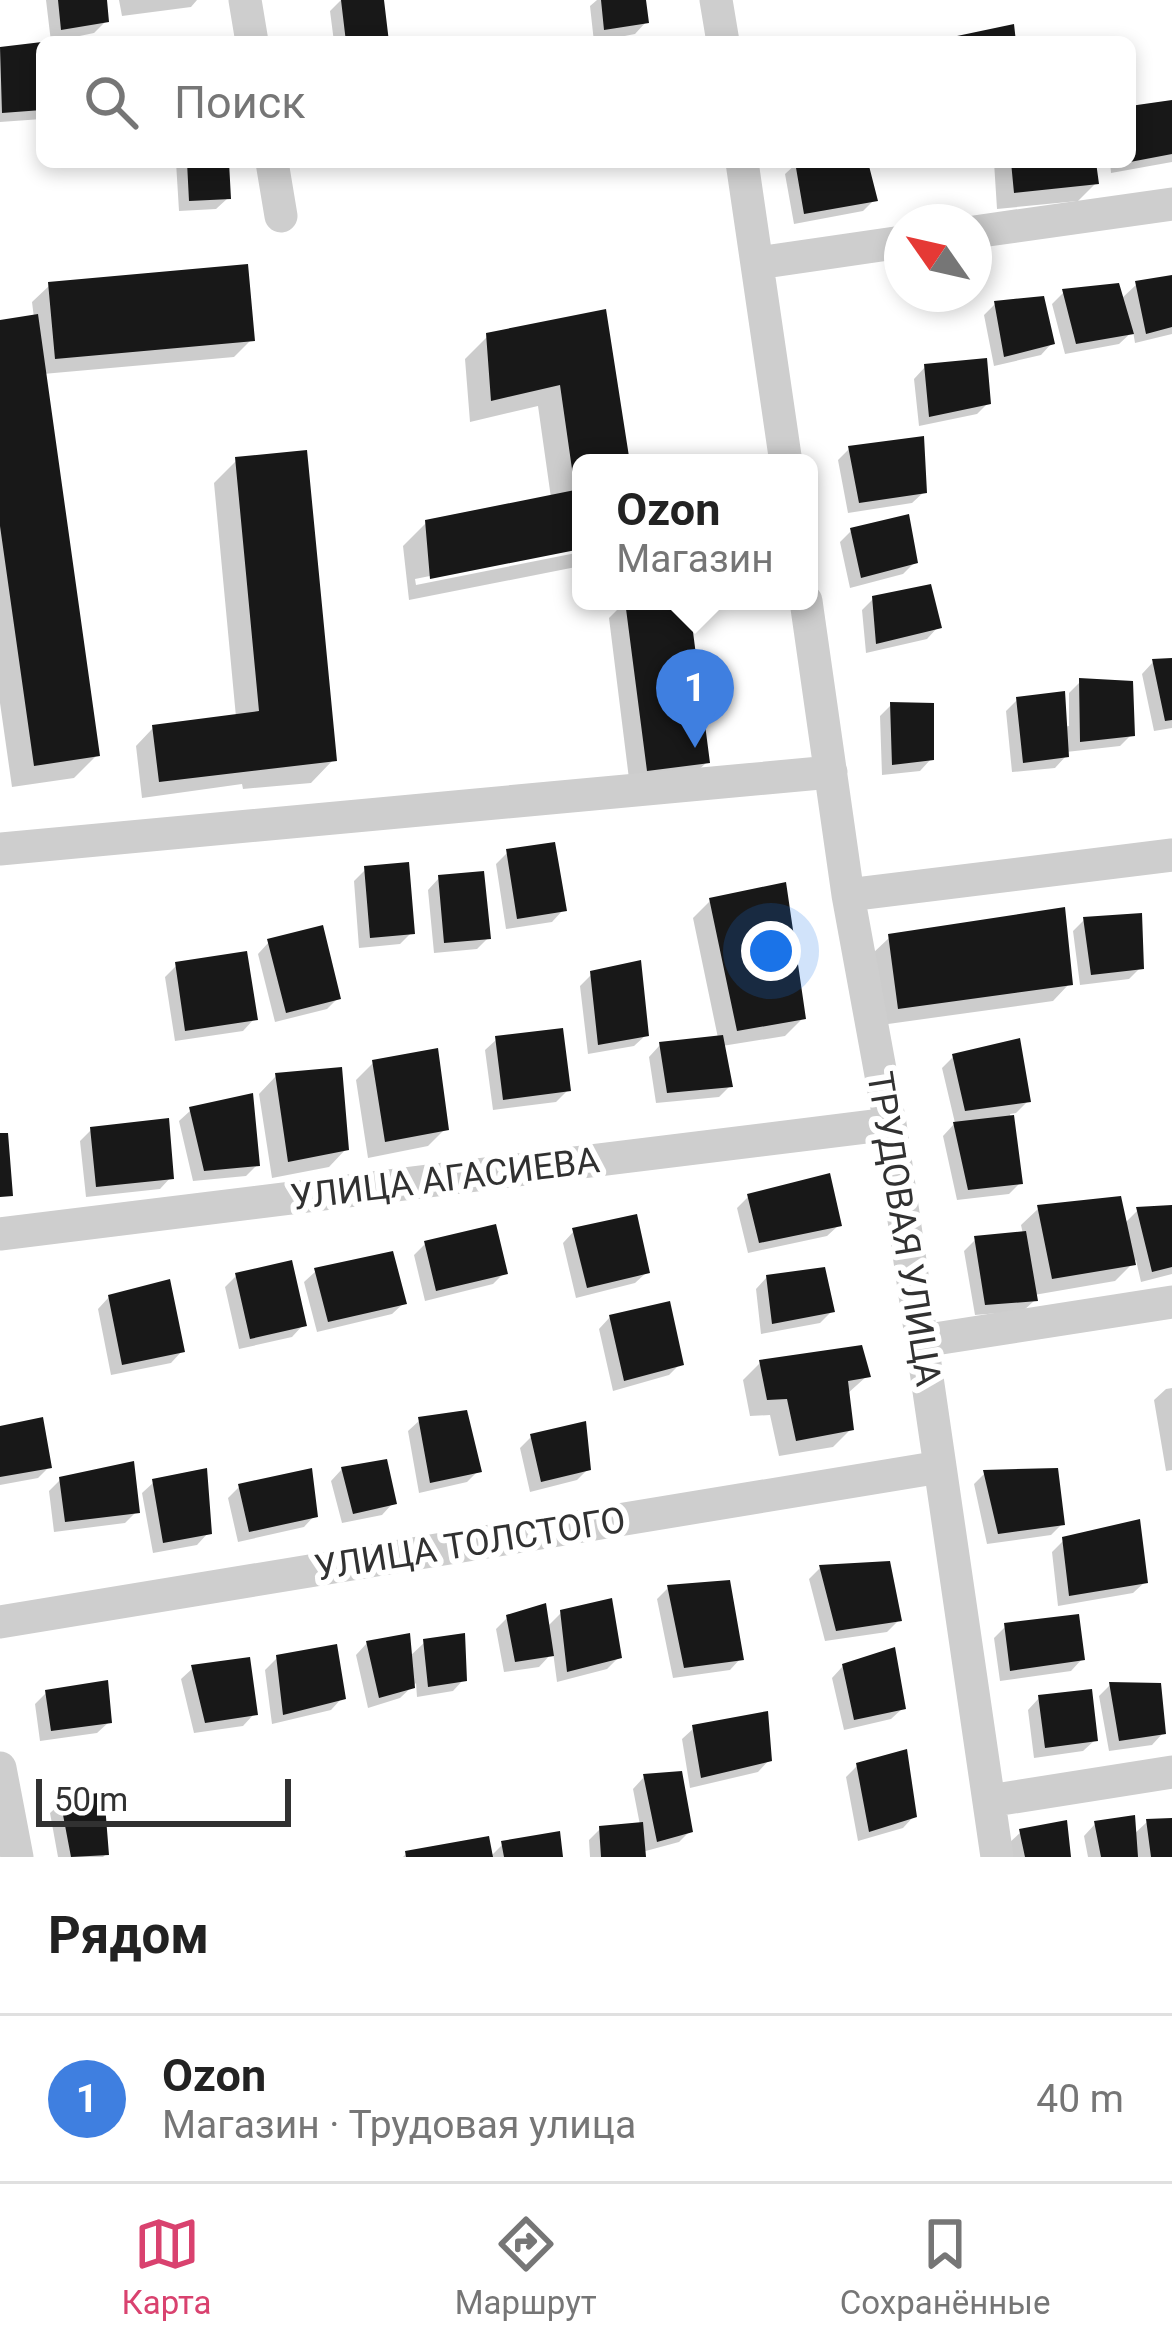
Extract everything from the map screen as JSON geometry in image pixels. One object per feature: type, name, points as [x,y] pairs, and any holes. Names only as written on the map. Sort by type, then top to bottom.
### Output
[{"type":"street","points":[[245,0],[251,36]]},
{"type":"street","points":[[716,0],[722,36]]},
{"type":"street","points":[[273,168],[281,216]]},
{"type":"street","points":[[743,168],[785,454]]},
{"type":"street","points":[[992,229],[1172,204]]},
{"type":"street","points":[[758,263],[884,245]]},
{"type":"street","name":"ТРУДОВАЯ УЛИЦА","points":[[807,610],[848,895],[890,1124],[997,1857]]},
{"type":"street","points":[[0,850],[831,772]]},
{"type":"street","points":[[848,895],[1172,855]]},
{"type":"street","name":"УЛИЦА АГАСИЕВА","points":[[0,1234],[890,1124]]},
{"type":"street","points":[[922,1341],[1172,1302]]},
{"type":"street","name":"УЛИЦА ТОЛСТОГО","points":[[0,1622],[940,1467]]},
{"type":"street","points":[[0,1768],[17,1857]]},
{"type":"street","points":[[989,1801],[1172,1772]]},
{"type":"building","points":[[58,0],[107,0],[109,22],[61,30]]},
{"type":"building","points":[[341,0],[384,0],[388,36],[345,36]]},
{"type":"building","points":[[601,0],[646,0],[649,23],[604,30]]},
{"type":"building","points":[[1014,24],[1015,36],[957,36]]},
{"type":"building","points":[[36,43],[36,110],[2,113],[0,47]]},
{"type":"building","points":[[1172,100],[1172,154],[1136,161],[1136,105]]},
{"type":"building","points":[[187,168],[229,168],[231,199],[189,201]]},
{"type":"building","points":[[796,168],[870,168],[878,201],[804,214]]},
{"type":"building","points":[[1012,168],[1097,168],[1099,184],[1014,193]]},
{"type":"building","points":[[248,264],[255,341],[55,359],[48,282]]},
{"type":"building","points":[[1172,275],[1172,327],[1146,334],[1135,281]]},
{"type":"building","points":[[1119,283],[1134,334],[1076,344],[1062,289]]},
{"type":"building","points":[[1044,296],[1055,344],[1004,357],[994,301]]},
{"type":"building","points":[[606,309],[629,454],[572,454],[572,469],[560,385],[491,401],[486,333]]},
{"type":"building","points":[[38,314],[100,756],[34,766],[0,526],[0,320]]},
{"type":"building","points":[[987,358],[991,404],[929,417],[924,364]]},
{"type":"building","points":[[924,436],[927,493],[859,503],[848,446]]},
{"type":"building","points":[[307,450],[337,761],[159,782],[152,725],[259,711],[235,457]]},
{"type":"building","points":[[572,491],[572,551],[430,579],[425,520]]},
{"type":"building","points":[[909,514],[918,563],[861,578],[850,528]]},
{"type":"building","points":[[931,584],[942,628],[876,644],[872,596]]},
{"type":"building","points":[[626,610],[690,610],[710,763],[647,771]]},
{"type":"building","points":[[1172,658],[1172,720],[1165,721],[1152,659]]},
{"type":"building","points":[[1079,678],[1133,681],[1135,736],[1080,742]]},
{"type":"building","points":[[1065,691],[1069,757],[1023,763],[1016,697]]},
{"type":"building","points":[[890,702],[934,703],[934,760],[892,765]]},
{"type":"building","points":[[555,842],[567,911],[517,919],[506,849]]},
{"type":"building","points":[[409,862],[415,934],[370,938],[364,866]]},
{"type":"building","points":[[484,871],[491,939],[444,943],[438,875]]},
{"type":"building","points":[[786,882],[806,1019],[737,1031],[709,898]]},
{"type":"building","points":[[1065,907],[1073,985],[898,1009],[888,934]]},
{"type":"building","points":[[1142,913],[1144,969],[1091,975],[1083,917]]},
{"type":"building","points":[[323,925],[341,999],[286,1013],[267,939]]},
{"type":"building","points":[[247,951],[258,1020],[185,1031],[175,962]]},
{"type":"building","points":[[641,960],[649,1036],[598,1045],[590,971]]},
{"type":"building","points":[[563,1028],[571,1091],[503,1100],[495,1036]]},
{"type":"building","points":[[723,1035],[733,1087],[667,1093],[659,1042]]},
{"type":"building","points":[[1020,1038],[1031,1102],[965,1111],[952,1054]]},
{"type":"building","points":[[438,1048],[449,1130],[385,1142],[372,1060]]},
{"type":"building","points":[[342,1067],[349,1150],[288,1162],[275,1073]]},
{"type":"building","points":[[253,1093],[260,1166],[204,1171],[189,1107]]},
{"type":"building","points":[[1014,1115],[1023,1184],[968,1190],[953,1122]]},
{"type":"building","points":[[169,1118],[174,1179],[96,1187],[90,1127]]},
{"type":"building","points":[[0,1133],[8,1133],[13,1196],[0,1197]]},
{"type":"building","points":[[830,1173],[842,1226],[759,1243],[747,1194]]},
{"type":"building","points":[[1121,1196],[1136,1265],[1052,1279],[1037,1205]]},
{"type":"building","points":[[1172,1205],[1172,1267],[1152,1272],[1136,1207]]},
{"type":"building","points":[[637,1214],[650,1273],[587,1288],[572,1228]]},
{"type":"building","points":[[496,1224],[508,1274],[436,1291],[424,1241]]},
{"type":"building","points":[[1026,1231],[1038,1301],[985,1305],[974,1236]]},
{"type":"building","points":[[393,1251],[407,1304],[328,1322],[314,1268]]},
{"type":"building","points":[[292,1260],[307,1326],[250,1339],[235,1273]]},
{"type":"building","points":[[825,1267],[835,1312],[772,1324],[766,1275]]},
{"type":"building","points":[[170,1279],[185,1352],[122,1365],[108,1295]]},
{"type":"building","points":[[670,1301],[684,1365],[624,1381],[609,1315]]},
{"type":"building","points":[[862,1345],[871,1377],[848,1381],[854,1430],[796,1441],[787,1399],[767,1400],[759,1360]]},
{"type":"building","points":[[467,1410],[482,1472],[430,1483],[418,1417]]},
{"type":"building","points":[[43,1417],[52,1468],[0,1477],[0,1426]]},
{"type":"building","points":[[586,1421],[591,1470],[541,1482],[530,1434]]},
{"type":"building","points":[[387,1459],[397,1504],[353,1514],[341,1467]]},
{"type":"building","points":[[134,1461],[140,1513],[65,1522],[59,1477]]},
{"type":"building","points":[[207,1468],[212,1534],[163,1543],[152,1479]]},
{"type":"building","points":[[312,1468],[318,1517],[249,1532],[238,1484]]},
{"type":"building","points":[[1058,1468],[1065,1525],[998,1534],[983,1470]]},
{"type":"building","points":[[1140,1519],[1148,1583],[1069,1596],[1062,1537]]},
{"type":"building","points":[[890,1561],[902,1621],[836,1631],[819,1565]]},
{"type":"building","points":[[730,1580],[744,1660],[684,1668],[667,1585]]},
{"type":"building","points":[[612,1598],[622,1658],[567,1672],[560,1610]]},
{"type":"building","points":[[546,1603],[554,1656],[515,1662],[506,1615]]},
{"type":"building","points":[[1079,1614],[1085,1660],[1010,1671],[1004,1623]]},
{"type":"building","points":[[410,1633],[415,1688],[379,1698],[366,1641]]},
{"type":"building","points":[[465,1633],[467,1681],[428,1687],[423,1639]]},
{"type":"building","points":[[337,1644],[346,1699],[283,1715],[276,1655]]},
{"type":"building","points":[[895,1647],[906,1709],[854,1720],[842,1664]]},
{"type":"building","points":[[250,1657],[258,1715],[205,1723],[191,1665]]},
{"type":"building","points":[[108,1680],[112,1723],[51,1731],[45,1690]]},
{"type":"building","points":[[1109,1682],[1161,1683],[1166,1734],[1119,1741]]},
{"type":"building","points":[[1092,1689],[1098,1741],[1045,1748],[1038,1695]]},
{"type":"building","points":[[768,1711],[772,1761],[701,1778],[692,1725]]},
{"type":"building","points":[[907,1749],[917,1817],[869,1832],[856,1763]]},
{"type":"building","points":[[682,1771],[693,1832],[657,1842],[643,1774]]},
{"type":"building","points":[[104,1792],[109,1855],[71,1857],[60,1799]]},
{"type":"building","points":[[1135,1815],[1138,1857],[1101,1857],[1094,1821]]},
{"type":"building","points":[[1172,1818],[1172,1857],[1151,1857],[1146,1819]]},
{"type":"building","points":[[1067,1820],[1071,1857],[1025,1857],[1019,1829]]},
{"type":"building","points":[[643,1822],[646,1857],[601,1857],[599,1826]]},
{"type":"building","points":[[560,1831],[563,1857],[504,1857],[501,1841]]},
{"type":"building","points":[[489,1836],[493,1857],[406,1857],[405,1851]]},
{"type":"place","name":"Ozon","points":[[695,748]]}]
